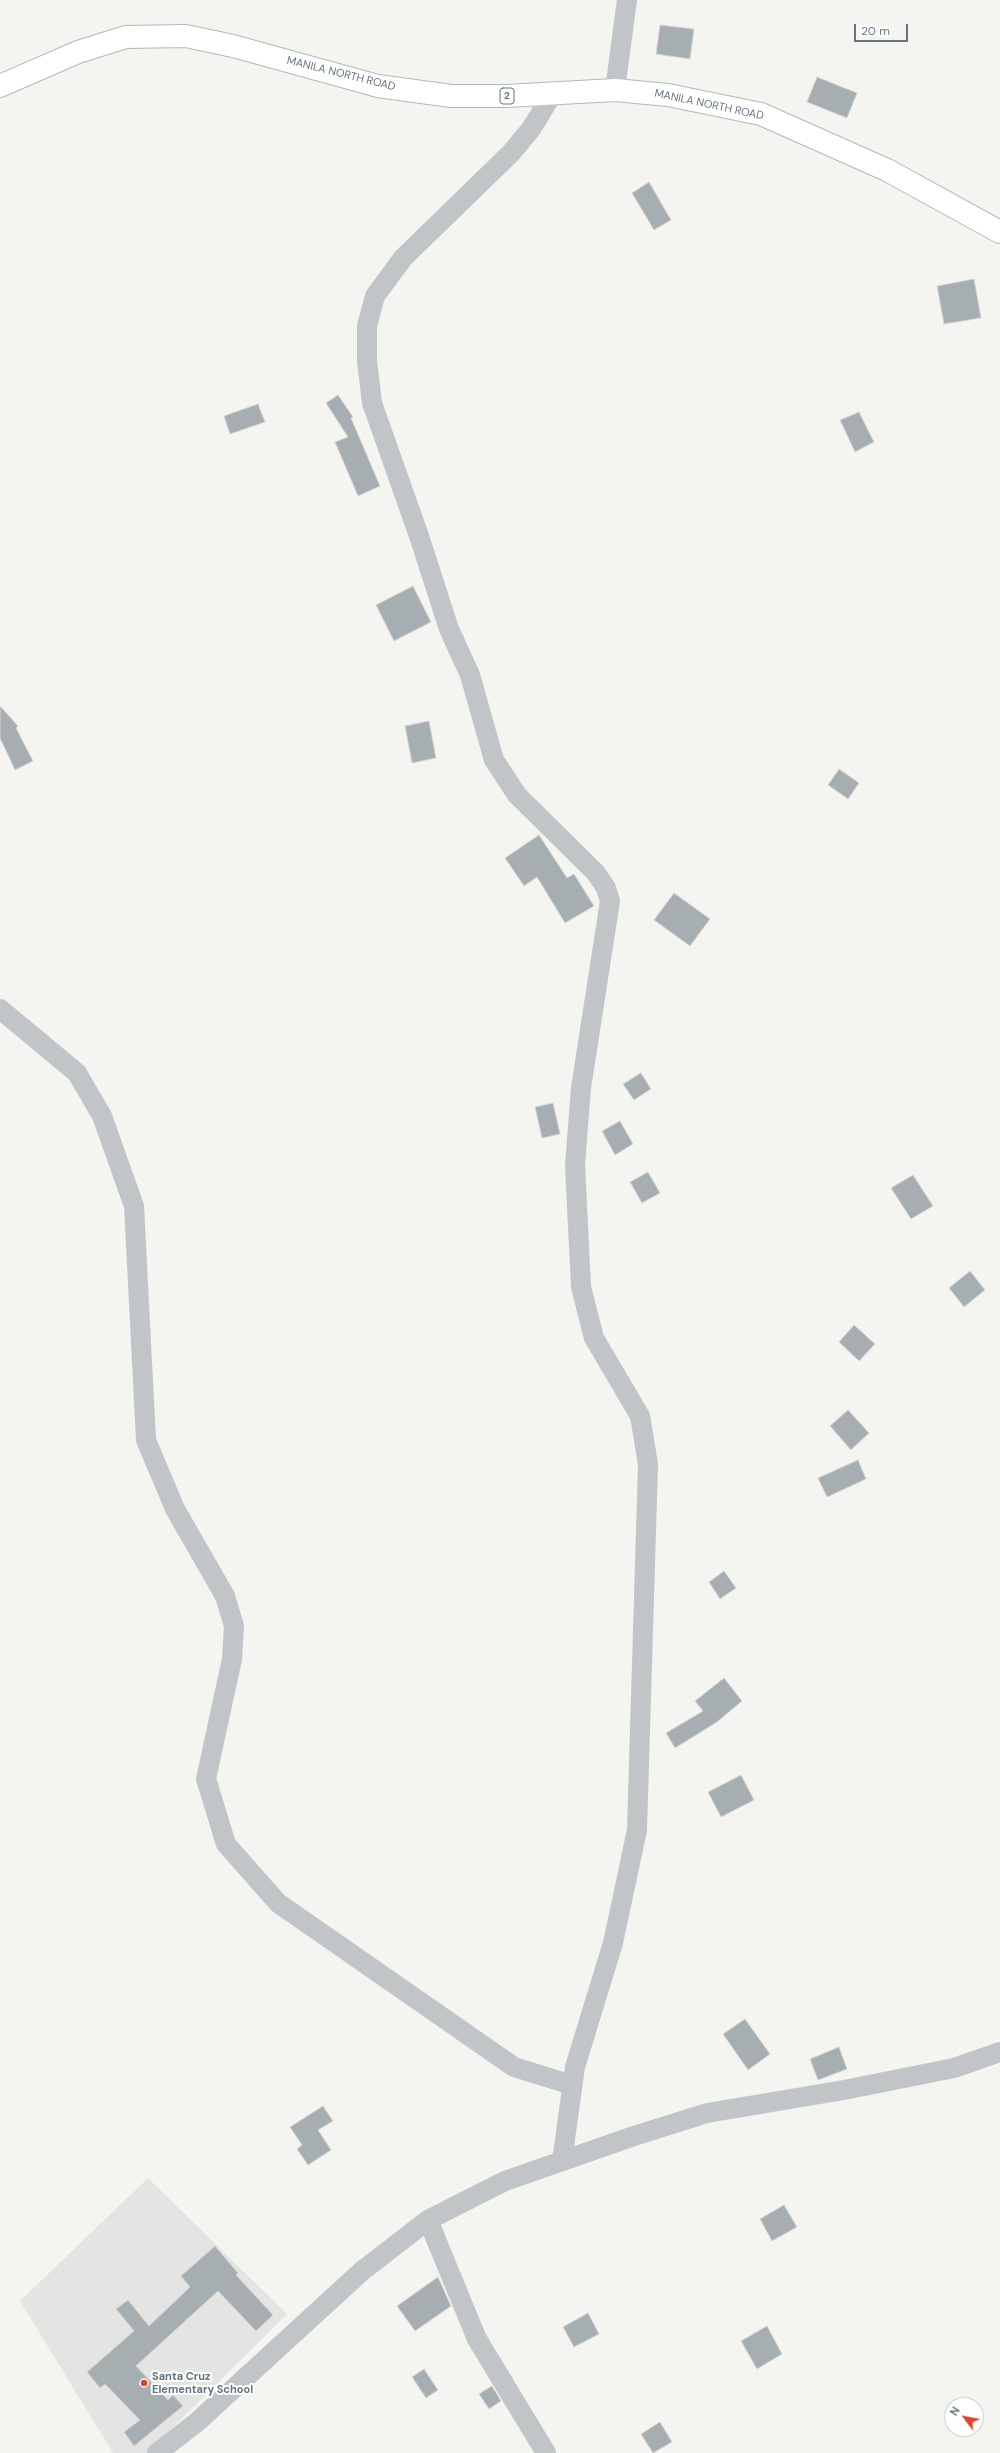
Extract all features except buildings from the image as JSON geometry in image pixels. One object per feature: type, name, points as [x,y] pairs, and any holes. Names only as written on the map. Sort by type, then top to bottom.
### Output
[{"type":"highway","name":"MANILA NORTH ROAD","points":[[0,86],[78,52],[126,37],[186,36],[233,46],[378,86],[451,96],[614,90],[668,95],[760,114],[886,170],[1000,232]]},
{"type":"street","points":[[614,90],[627,0]]},
{"type":"street","points":[[553,93],[531,129],[511,153],[403,258],[375,296],[367,326],[367,361],[372,403],[419,536],[449,629],[470,675],[494,760],[517,795],[596,873],[606,888],[610,901],[581,1088],[575,1165],[581,1287],[594,1338],[640,1416],[648,1464],[637,1830],[613,1943],[575,2067],[562,2161]]},
{"type":"street","points":[[0,1009],[77,1073],[102,1116],[134,1206],[146,1440],[175,1509],[225,1596],[234,1626],[232,1659],[206,1779],[226,1844],[278,1903],[514,2067],[572,2085]]},
{"type":"street","points":[[157,2453],[196,2423],[362,2271],[428,2220],[505,2181],[707,2113],[844,2090],[954,2068],[1000,2052]]},
{"type":"street","points":[[428,2220],[477,2339],[546,2453]]},
{"type":"shaded area","name":"Santa Cruz Elementary School","points":[[148,2178],[287,2314],[147,2453],[113,2453],[20,2301]]},
{"type":"place","name":"Santa Cruz Elementary School","points":[[144,2383]]}]
